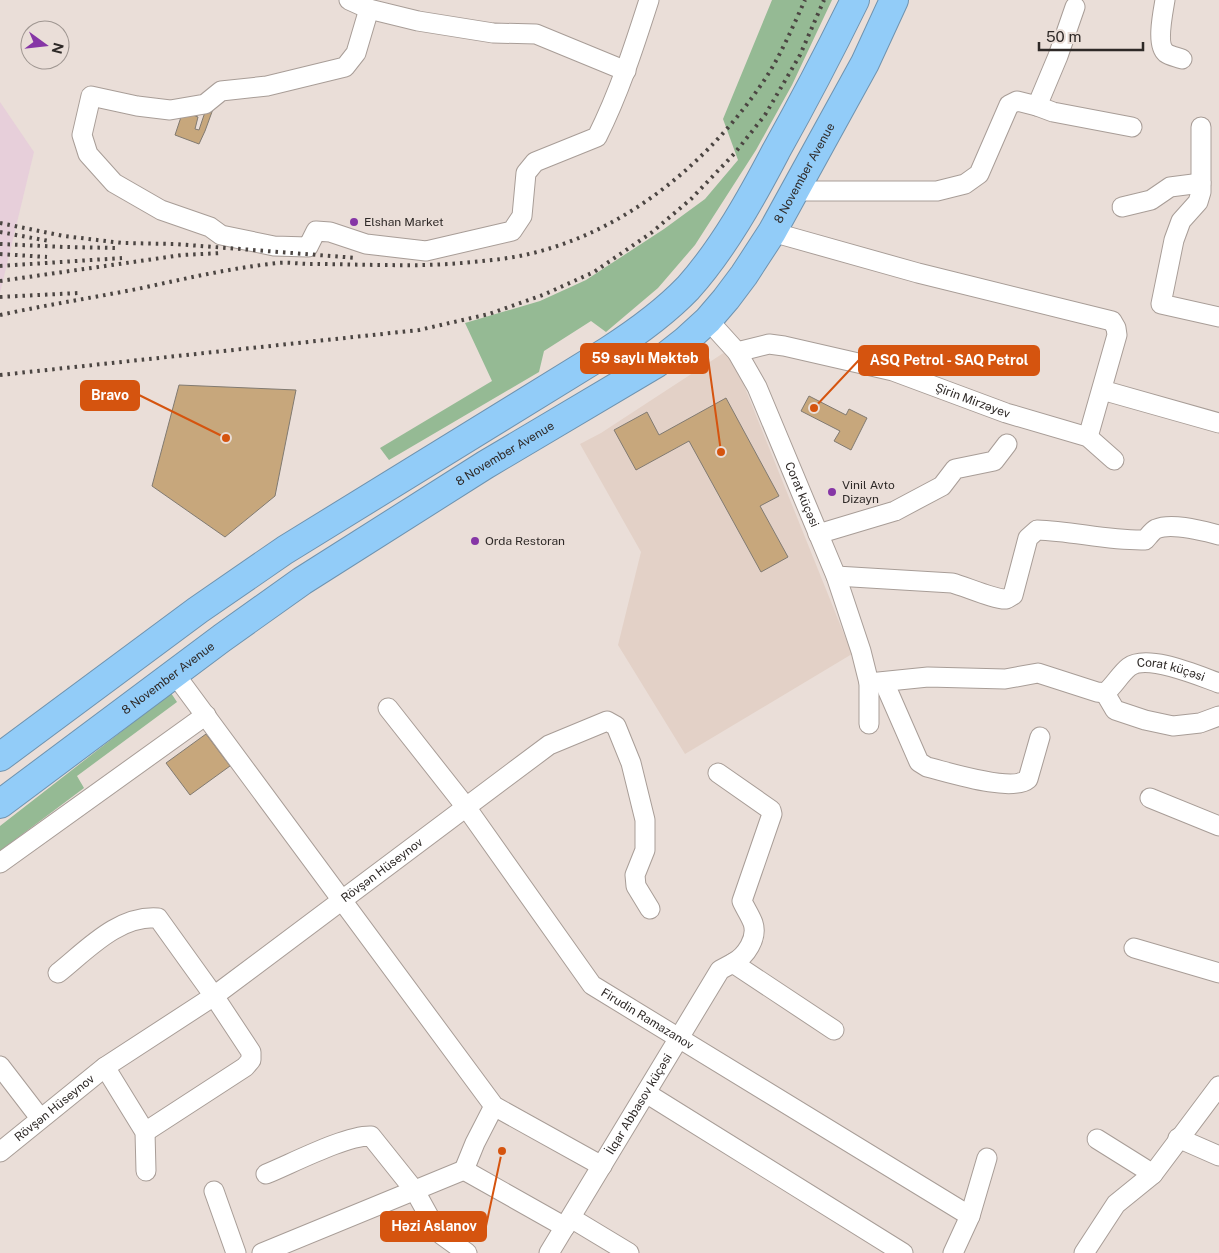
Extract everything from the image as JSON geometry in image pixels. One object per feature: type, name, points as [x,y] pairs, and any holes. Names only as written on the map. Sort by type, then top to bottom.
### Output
[{"type":"highway","points":[[0,757],[198,610],[285,550],[608,351],[640,330],[666,309],[688,287],[716,251],[739,216],[827,59],[855,0]]},
{"type":"highway","name":"8 November Avenue","points":[[0,804],[174,673],[302,581],[403,516],[657,363],[685,341],[708,320],[744,275],[772,232],[865,63],[894,0]]},
{"type":"highway","points":[[153,644],[174,673]]},
{"type":"street","points":[[349,0],[369,9],[418,22],[493,33],[536,34],[626,71]]},
{"type":"street","points":[[369,9],[356,53],[345,67],[266,86],[221,91],[205,104],[170,110],[137,106],[91,96],[82,135],[88,154],[114,183],[162,210],[210,227],[221,235],[274,246],[308,247],[316,231],[330,232],[366,244],[426,251],[512,231],[522,216],[526,173],[535,162],[597,137],[611,110],[626,71],[649,0]]},
{"type":"street","points":[[1165,0],[1161,24],[1162,48],[1167,53],[1182,59]]},
{"type":"street","points":[[1037,106],[1058,56],[1075,7]]},
{"type":"street","points":[[796,191],[937,191],[966,184],[979,174],[1009,105],[1016,101],[1053,112],[1132,127]]},
{"type":"street","points":[[1201,127],[1211,151],[1201,183],[1198,202],[1181,221],[1174,240],[1161,304],[1219,317]]},
{"type":"street","points":[[1122,207],[1151,200],[1170,187],[1201,183]]},
{"type":"street","points":[[772,232],[918,273],[1112,322],[1116,328],[1117,335],[1088,437]]},
{"type":"street","name":"Corat küçəsi","points":[[708,320],[738,352],[757,387],[836,576],[861,651],[876,682],[869,724]]},
{"type":"street","name":"Şirin Mirzəyev","points":[[738,352],[769,344],[893,371],[1006,413],[1088,437],[1114,460]]},
{"type":"street","points":[[1102,390],[1219,423]]},
{"type":"street","points":[[818,534],[895,511],[942,486],[955,469],[994,461],[1007,444]]},
{"type":"street","points":[[836,576],[952,583],[969,587],[988,596],[1006,598],[1013,595],[1028,538],[1037,530],[1062,531],[1127,540],[1144,540],[1155,530],[1166,526],[1199,530],[1219,535]]},
{"type":"street","name":"Corat küçəsi","points":[[1105,693],[1129,666],[1142,662],[1170,666],[1219,682]]},
{"type":"street","points":[[174,673],[494,1106],[602,1166]]},
{"type":"street","points":[[1040,737],[1028,779],[1023,783],[1003,785],[927,767],[918,762],[876,682],[928,677],[1005,679],[1038,673],[1105,693],[1115,710],[1145,720],[1173,726],[1200,723],[1219,716]]},
{"type":"street","name":"Firudin Ramazanov","points":[[388,708],[466,807],[592,984],[970,1216]]},
{"type":"street","points":[[0,863],[206,715]]},
{"type":"street","name":"Rövşən Hüseynov","points":[[0,1152],[105,1067],[214,996],[549,745],[607,721],[616,726],[630,763],[645,820],[645,850],[635,876],[636,886],[650,909]]},
{"type":"street","name":"İlqar Abbasov küçəsi","points":[[549,1253],[720,970],[740,959],[749,947],[754,934],[753,923],[742,901],[772,814],[771,810],[718,773]]},
{"type":"street","points":[[1150,798],[1219,826]]},
{"type":"street","points":[[58,973],[114,929],[146,917],[158,918],[214,996],[251,1052],[251,1060],[245,1067],[144,1132]]},
{"type":"street","points":[[1134,948],[1219,973]]},
{"type":"street","points":[[733,964],[834,1030]]},
{"type":"street","points":[[0,1066],[40,1118]]},
{"type":"street","points":[[105,1067],[144,1132],[146,1171]]},
{"type":"street","points":[[1084,1253],[1116,1204],[1153,1174],[1178,1138],[1219,1086]]},
{"type":"street","points":[[646,1093],[903,1253]]},
{"type":"street","points":[[262,1253],[464,1170],[494,1106]]},
{"type":"street","points":[[266,1174],[335,1145],[364,1135],[371,1136],[415,1191],[431,1220],[442,1235],[467,1253]]},
{"type":"street","points":[[1178,1138],[1219,1156]]},
{"type":"street","points":[[1097,1139],[1153,1174]]},
{"type":"street","points":[[953,1253],[970,1216],[988,1158]]},
{"type":"street","points":[[464,1170],[630,1253]]},
{"type":"street","points":[[214,1191],[236,1253]]},
{"type":"shaded area","points":[[0,102],[34,152],[0,293]]},
{"type":"shaded area","points":[[725,352],[743,383],[852,654],[685,754],[618,645],[641,552],[580,444],[601,433]]},
{"type":"green space","points":[[772,0],[832,0],[792,85],[756,150],[695,245],[658,288],[606,332],[591,321],[544,351],[539,372],[389,460],[380,448],[492,381],[465,323],[540,301],[586,280],[664,229],[705,199],[738,160],[723,119]]},
{"type":"green space","points":[[171,693],[177,702],[77,776],[84,788],[0,851],[0,826]]},
{"type":"building","points":[[207,106],[213,109],[199,144],[175,135],[183,111],[198,117],[195,129],[199,130]]},
{"type":"building","points":[[179,385],[296,390],[275,496],[225,537],[152,486]]},
{"type":"building","points":[[809,396],[846,415],[849,409],[867,418],[851,450],[834,441],[840,431],[801,411]]},
{"type":"building","points":[[726,398],[779,496],[760,506],[788,557],[761,572],[689,441],[636,470],[614,430],[647,412],[659,435]]},
{"type":"building","points":[[206,734],[230,766],[190,795],[166,763]]},
{"type":"railway","points":[[0,315],[260,265],[282,263],[402,265],[466,263],[534,253],[574,240],[612,222],[648,200],[682,174],[712,145],[740,113],[771,70],[805,0]]},
{"type":"railway","points":[[0,375],[419,330],[489,314],[543,295],[594,272],[651,233],[691,199],[734,154],[765,115],[800,55],[824,0]]},
{"type":"railway","points":[[0,223],[64,236],[122,243],[175,244],[357,258]]},
{"type":"railway","points":[[0,232],[49,241]]},
{"type":"railway","points":[[0,244],[118,248]]},
{"type":"railway","points":[[0,281],[182,255],[221,253]]},
{"type":"railway","points":[[0,254],[47,257]]},
{"type":"railway","points":[[0,266],[122,258]]},
{"type":"railway","points":[[0,297],[79,293]]},
{"type":"place","name":"Elshan Market","points":[[354,222]]},
{"type":"place","name":"ASQ Petrol - SAQ Petrol","points":[[814,408]]},
{"type":"place","name":"Bravo","points":[[226,438]]},
{"type":"place","name":"59 saylı Məktəb","points":[[721,452]]},
{"type":"place","name":"Vinil Avto Dizayn","points":[[832,492]]},
{"type":"place","name":"Orda Restoran","points":[[475,541]]},
{"type":"place","name":"Həzi Aslanov","points":[[502,1151]]}]
